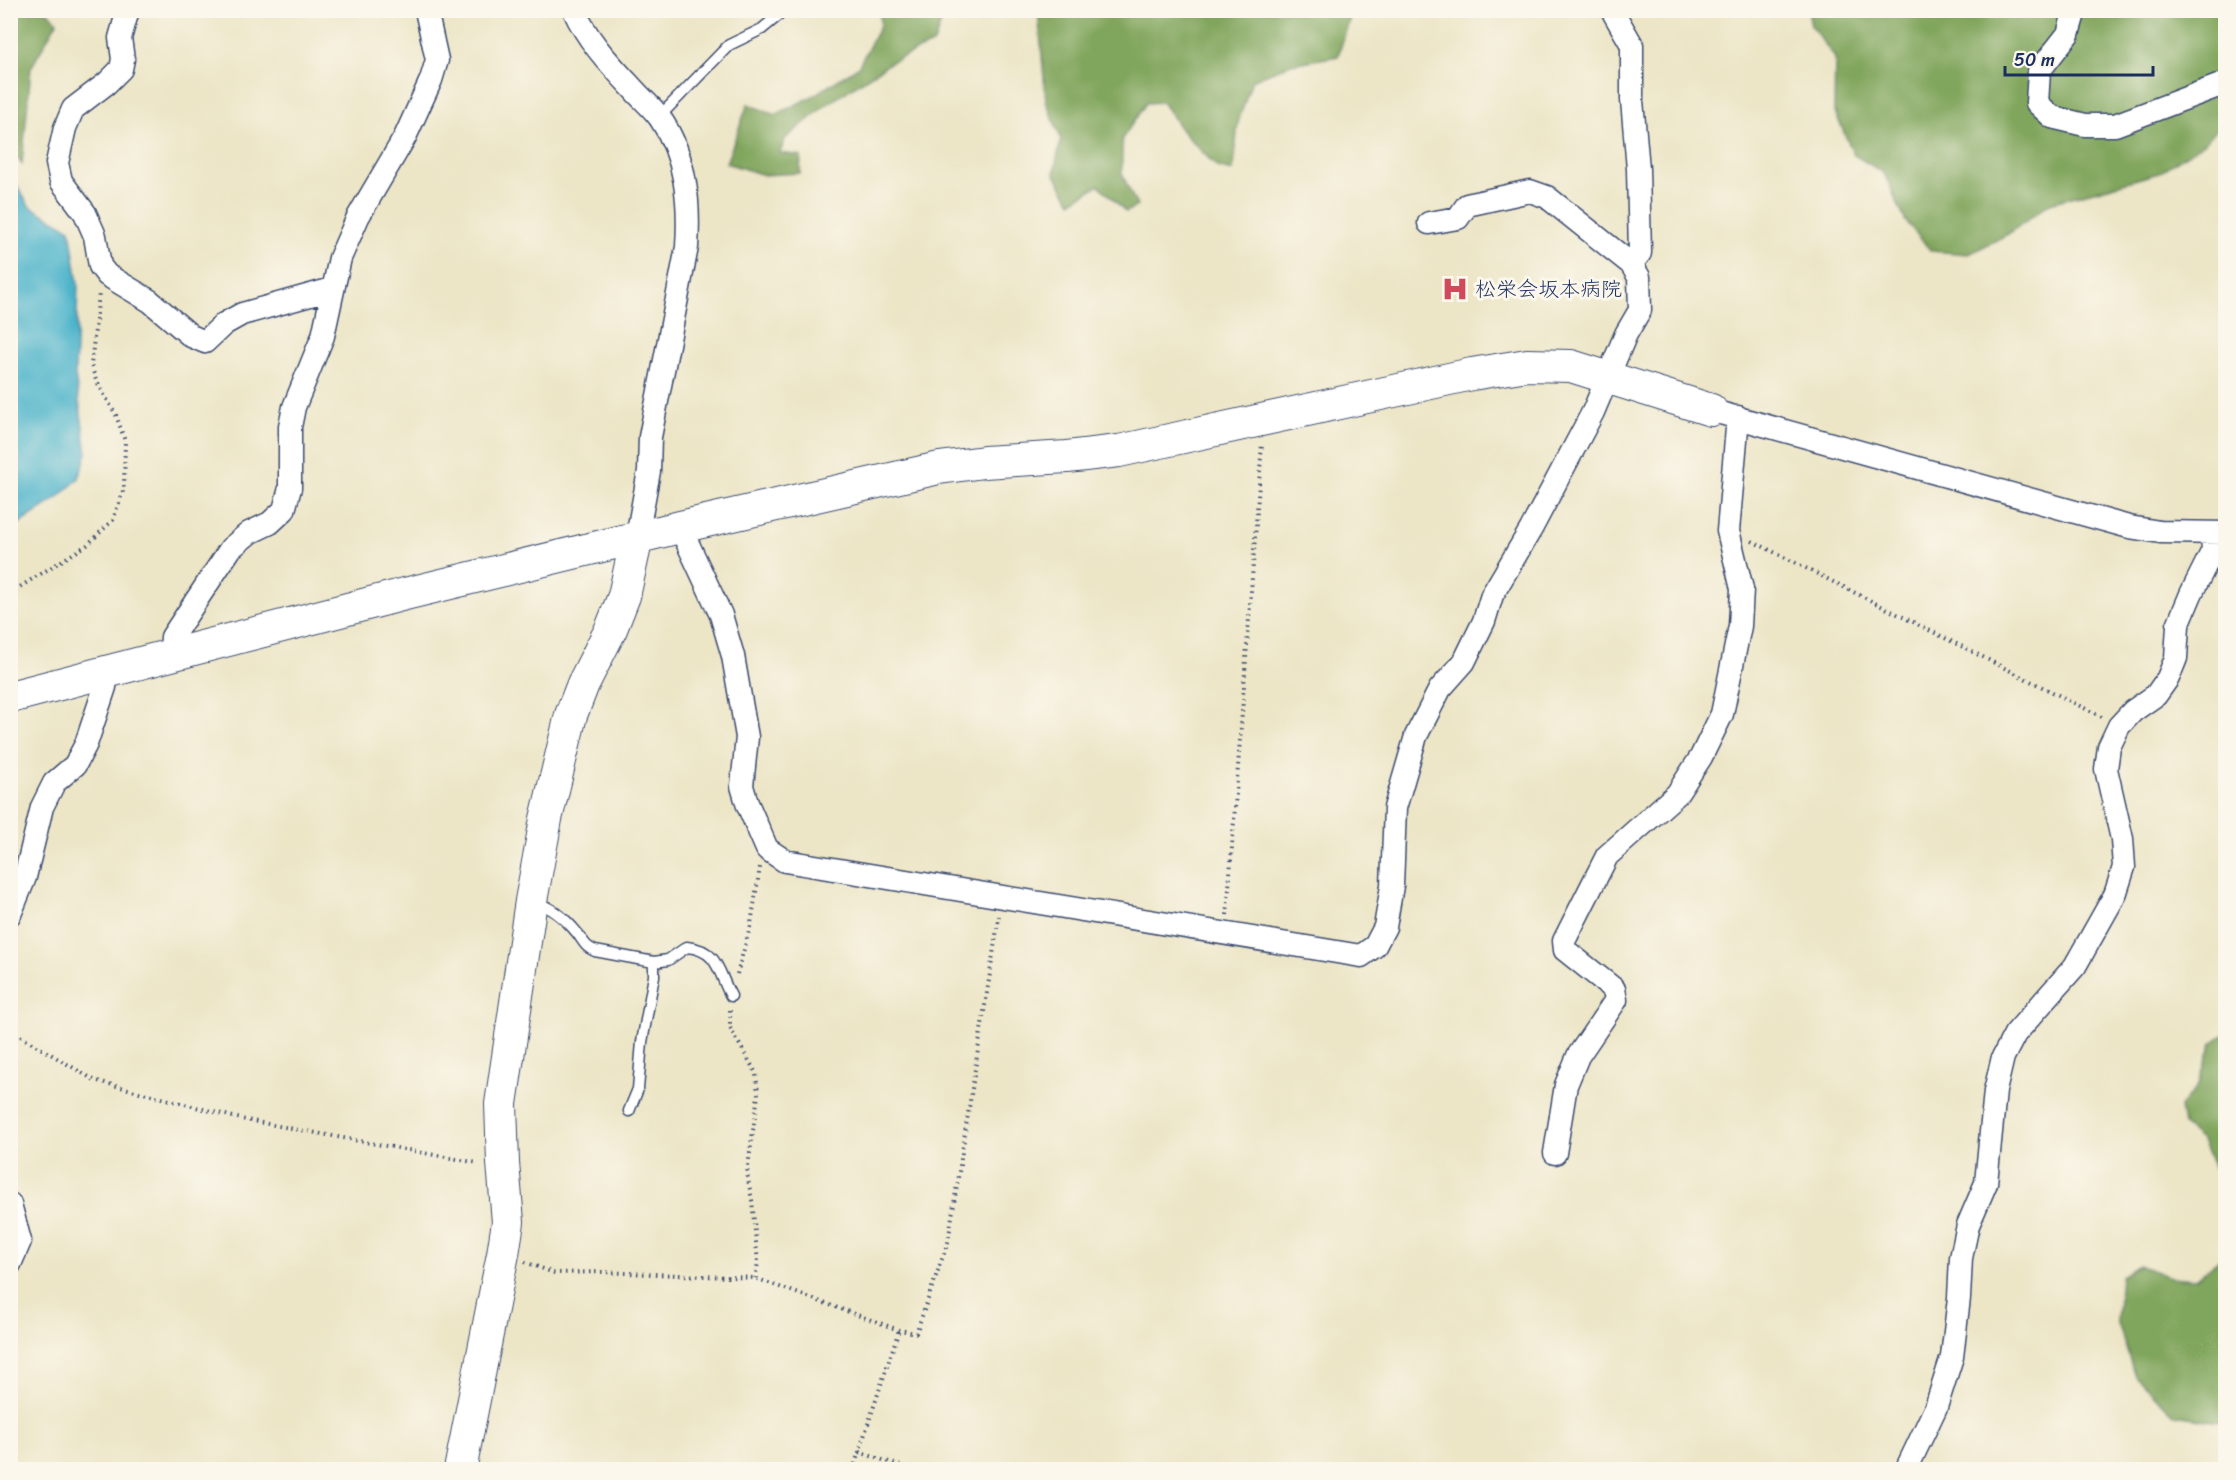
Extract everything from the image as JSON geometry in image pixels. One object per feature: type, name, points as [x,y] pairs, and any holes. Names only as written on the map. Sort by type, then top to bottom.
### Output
[{"type":"street","points":[[128,10],[120,38],[123,59],[121,69],[73,109],[65,128],[57,163],[61,181],[85,213],[95,236],[100,266],[106,275],[150,301],[191,336],[205,342],[224,324],[242,314],[332,289]]},
{"type":"street","points":[[171,654],[172,637],[231,548],[249,533],[270,523],[284,510],[290,488],[290,427],[294,407],[323,336],[340,258],[358,217],[405,137],[431,80],[437,60],[426,10]]},
{"type":"street","points":[[460,1470],[504,1254],[508,1222],[501,1104],[531,901],[546,819],[572,715],[583,684],[611,629],[624,596],[649,471],[650,437],[687,247],[689,215],[682,165],[672,139],[659,117],[583,31],[574,10]]},
{"type":"street","points":[[1612,10],[1632,45],[1632,100],[1638,169],[1640,253],[1631,264]]},
{"type":"street","points":[[2075,10],[2068,33],[2039,71],[2037,103],[2052,117],[2085,125],[2115,125],[2226,83]]},
{"type":"street","points":[[680,527],[721,615],[733,656],[747,737],[742,786],[747,802],[767,849],[785,861],[1360,956],[1375,946],[1386,927],[1392,886],[1395,808],[1416,735],[1440,689],[1464,662],[1484,621],[1492,596],[1536,520],[1593,412],[1626,334],[1640,310],[1639,277],[1631,264],[1547,197],[1530,191],[1467,205],[1458,218],[1429,223]]},
{"type":"street","points":[[10,697],[107,673],[171,654],[637,537],[939,468],[984,462],[1067,458],[1119,451],[1472,374],[1527,365],[1571,366],[1724,414],[2129,527],[2160,532],[2219,533],[2178,625],[2176,658],[2168,678],[2156,695],[2133,711],[2119,726],[2109,747],[2106,769],[2122,839],[2124,867],[2115,895],[2074,966],[2015,1034],[2003,1057],[1995,1090],[1986,1183],[1968,1225],[1961,1258],[1952,1357],[1936,1407],[1906,1470]]},
{"type":"street","points":[[1555,1153],[1566,1085],[1578,1056],[1616,1000],[1614,989],[1565,950],[1564,941],[1607,856],[1677,794],[1701,757],[1722,714],[1740,626],[1742,589],[1728,531],[1724,414]]},
{"type":"street","points":[[10,914],[25,877],[42,807],[54,783],[75,765],[86,744],[105,687],[107,673]]},
{"type":"street","points":[[10,1204],[20,1241],[10,1264]]},
{"type":"lane","points":[[659,117],[729,45],[762,29],[779,15],[781,10]]},
{"type":"lane","points":[[531,901],[544,904],[557,913],[577,933],[586,948],[595,951],[654,962],[668,960],[687,947],[698,948],[720,968],[723,982],[731,996]]},
{"type":"lane","points":[[629,1111],[638,1089],[642,1042],[654,976],[654,962]]},
{"type":"path","points":[[10,593],[87,546],[113,520],[124,488],[125,441],[116,415],[96,380],[91,365],[100,285],[106,275]]},
{"type":"path","points":[[1226,933],[1262,437],[1257,421]]},
{"type":"path","points":[[1728,531],[2119,726]]},
{"type":"path","points":[[755,1278],[758,1263],[747,1174],[758,1095],[756,1073],[730,1028],[731,996],[751,924],[761,861],[767,849]]},
{"type":"path","points":[[504,1254],[554,1273],[601,1272],[755,1278],[898,1330],[916,1333],[948,1242],[1002,898]]},
{"type":"path","points":[[10,1030],[94,1080],[116,1086],[241,1119],[488,1164],[503,1163]]},
{"type":"path","points":[[853,1470],[898,1330]]},
{"type":"path","points":[[859,1452],[913,1470]]},
{"type":"green space","points":[[1038,10],[1352,11],[1338,56],[1291,64],[1252,80],[1238,123],[1233,171],[1217,167],[1184,133],[1162,102],[1146,103],[1122,139],[1122,174],[1137,206],[1126,212],[1099,185],[1071,202],[1054,173],[1061,139],[1046,101]]},
{"type":"green space","points":[[10,11],[47,11],[57,22],[31,68],[22,164],[11,145]]},
{"type":"green space","points":[[880,11],[945,11],[934,43],[891,62],[826,105],[785,139],[780,153],[801,156],[800,173],[764,175],[726,163],[748,104],[775,115],[813,96],[858,67],[880,26]]},
{"type":"green space","points":[[1808,11],[2225,11],[2225,121],[2204,143],[2159,173],[2050,203],[2008,234],[1969,254],[1931,251],[1905,220],[1884,173],[1854,155],[1834,110],[1835,58],[1811,26]]},
{"type":"green space","points":[[2225,1034],[2225,1182],[2214,1168],[2202,1141],[2183,1125],[2180,1107],[2198,1085],[2212,1043]]},
{"type":"green space","points":[[2225,1254],[2225,1426],[2220,1422],[2175,1415],[2135,1376],[2117,1320],[2121,1276],[2139,1265],[2170,1277],[2195,1279]]},
{"type":"water","points":[[10,174],[29,206],[70,229],[78,284],[75,375],[87,453],[79,478],[58,498],[11,529]]},
{"type":"place","name":"松栄会坂本病院","points":[[1455,289]]}]
